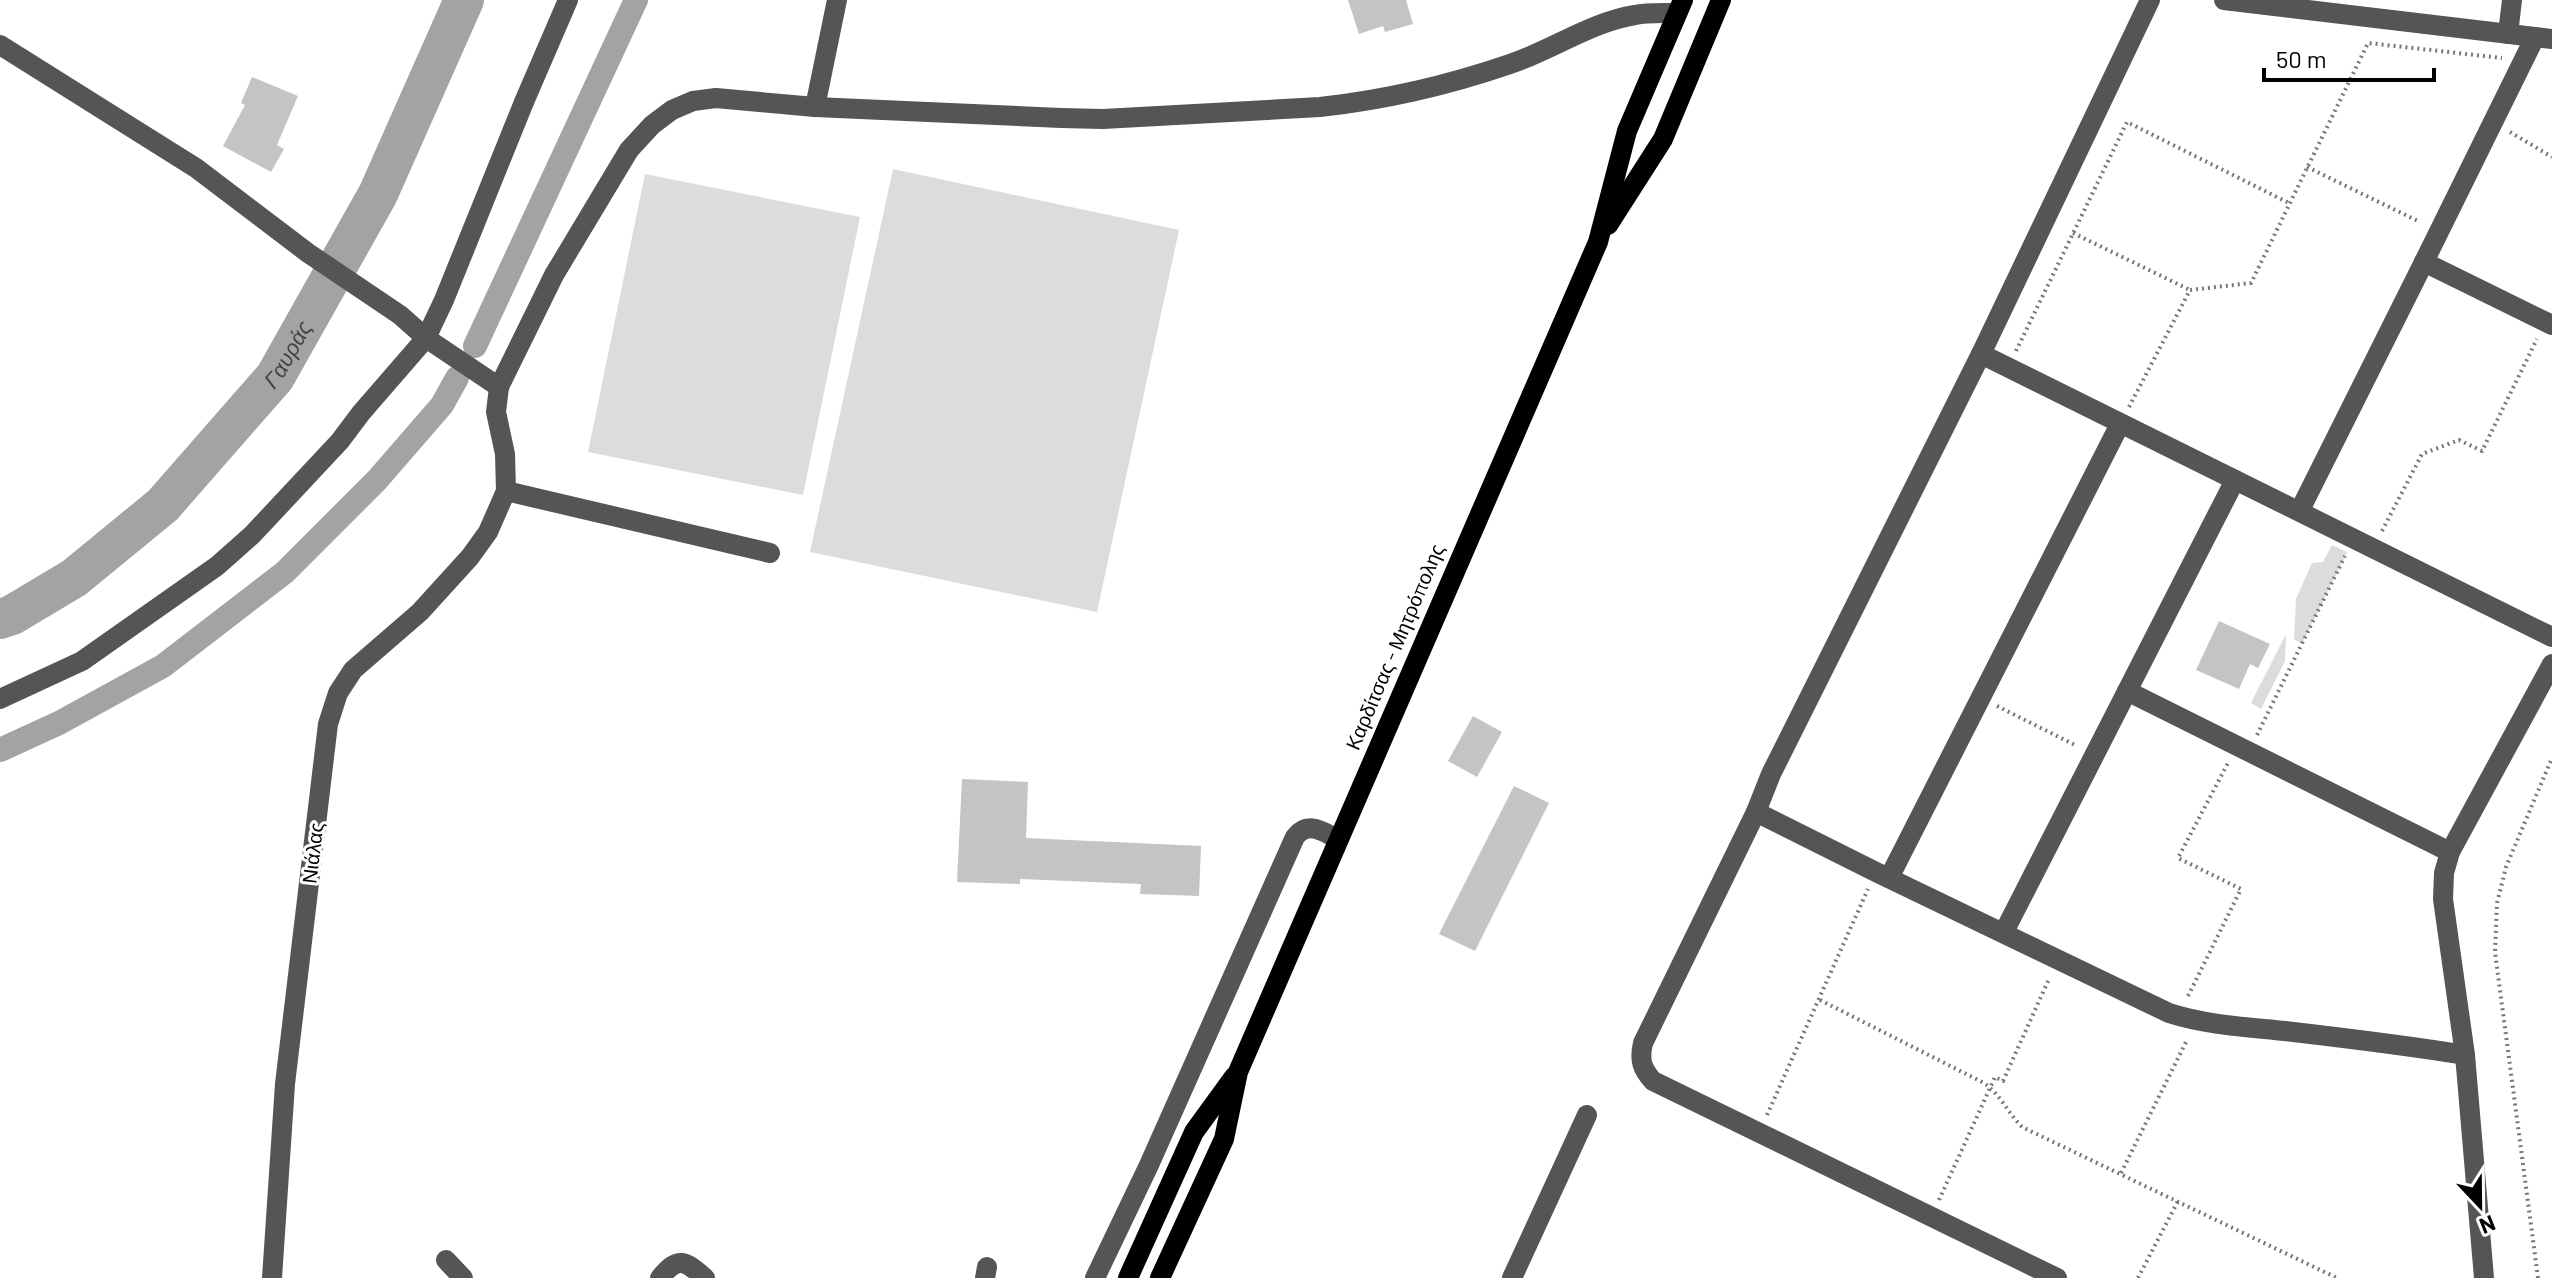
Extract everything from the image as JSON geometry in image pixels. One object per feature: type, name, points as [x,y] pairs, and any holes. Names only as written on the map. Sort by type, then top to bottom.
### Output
[{"type":"main road","name":"Καρδίτσας - Μητρόπολης","points":[[1160,1278],[1224,1139],[1238,1072],[1598,242],[1663,139],[1721,0]]},
{"type":"main road","name":"Καρδίτσας - Μητρόπολης","points":[[1598,242],[1627,131],[1680,6]]},
{"type":"main road","name":"Καρδίτσας - Μητρόπολης","points":[[1128,1278],[1194,1132],[1238,1072]]},
{"type":"street","points":[[0,699],[82,661],[217,566],[252,535],[340,441],[426,338],[568,0]]},
{"type":"street","points":[[815,107],[837,0]]},
{"type":"street","points":[[2057,1278],[1653,1081],[1643,1070],[1640,1056],[1643,1043],[1756,812],[1771,774],[1981,354],[2150,0]]},
{"type":"street","points":[[2224,0],[2544,38]]},
{"type":"street","points":[[2508,34],[2512,0]]},
{"type":"street","points":[[770,553],[506,491],[505,454],[496,412],[499,387],[554,275],[629,150],[652,125],[672,110],[693,101],[716,98],[815,107],[1103,119],[1331,106],[1423,88],[1508,65],[1614,20],[1680,6]]},
{"type":"street","points":[[2300,510],[2523,61],[2544,38]]},
{"type":"street","points":[[0,45],[196,168],[308,253],[499,387]]},
{"type":"street","points":[[2424,262],[2549,323]]},
{"type":"street","points":[[1981,354],[2552,637]]},
{"type":"street","points":[[1882,875],[1981,698],[2120,424]]},
{"type":"street","points":[[2004,932],[2235,480]]},
{"type":"street","name":"Νιάλας","points":[[272,1278],[285,1084],[328,724],[338,693],[353,670],[420,612],[470,557],[488,532],[506,491]]},
{"type":"street","points":[[2484,1278],[2465,1055],[2443,899],[2444,873],[2450,852],[2552,664]]},
{"type":"street","points":[[2127,691],[2450,852]]},
{"type":"street","points":[[1756,812],[2141,1000],[2187,1018],[2465,1055]]},
{"type":"street","points":[[1095,1278],[1149,1165],[1295,837],[1301,829],[1308,827],[1338,839]]},
{"type":"street","points":[[1512,1278],[1587,1115]]},
{"type":"street","points":[[446,1260],[463,1278]]},
{"type":"street","points":[[660,1278],[672,1264],[680,1262],[689,1264],[705,1278]]},
{"type":"path","points":[[2073,233],[2190,290],[2251,283],[2368,43],[2523,61]]},
{"type":"path","points":[[2008,368],[2127,122],[2290,203]]},
{"type":"path","points":[[2493,122],[2552,157]]},
{"type":"path","points":[[2307,167],[2439,232]]},
{"type":"path","points":[[2120,424],[2190,290]]},
{"type":"path","points":[[2373,547],[2422,454],[2459,440],[2482,451],[2549,323]]},
{"type":"path","points":[[2121,1173],[2241,889],[2178,858],[2243,749],[2354,537]]},
{"type":"path","points":[[1981,698],[2095,756]]},
{"type":"path","points":[[2538,1278],[2495,952],[2497,903],[2506,867],[2552,758]]},
{"type":"path","points":[[1759,1131],[1882,875]]},
{"type":"path","points":[[1932,1216],[1990,1087],[1995,1077],[2003,1081],[2058,959]]},
{"type":"path","points":[[1820,1000],[1990,1087],[2022,1127],[2337,1278]]},
{"type":"path","points":[[2138,1278],[2178,1201]]},
{"type":"shaded area","points":[[893,169],[1179,230],[1097,612],[810,552]]},
{"type":"shaded area","points":[[645,174],[860,217],[803,495],[588,452]]},
{"type":"shaded area","points":[[2332,545],[2347,552],[2302,644],[2294,639],[2296,599],[2312,563],[2323,562]]},
{"type":"shaded area","points":[[2286,634],[2285,661],[2261,709],[2251,703]]},
{"type":"building","points":[[1348,0],[1406,0],[1413,24],[1385,32],[1383,26],[1359,34]]},
{"type":"building","points":[[252,77],[298,96],[277,145],[284,149],[271,172],[223,146],[245,105],[241,103]]},
{"type":"building","points":[[2219,621],[2270,644],[2258,668],[2250,664],[2239,689],[2196,670]]},
{"type":"building","points":[[1473,716],[1502,732],[1477,777],[1448,761]]},
{"type":"building","points":[[962,779],[1028,782],[1026,838],[1201,846],[1199,896],[1140,894],[1141,884],[1020,879],[1020,884],[957,882]]},
{"type":"building","points":[[1514,786],[1549,803],[1475,951],[1439,934]]},
{"type":"waterway","name":"Γαυράς","points":[[0,619],[74,578],[163,505],[275,377],[378,194],[464,0]]},
{"type":"waterway","points":[[475,346],[636,0]]},
{"type":"waterway","points":[[0,750],[59,723],[163,666],[285,572],[377,480],[442,405],[457,378]]}]
